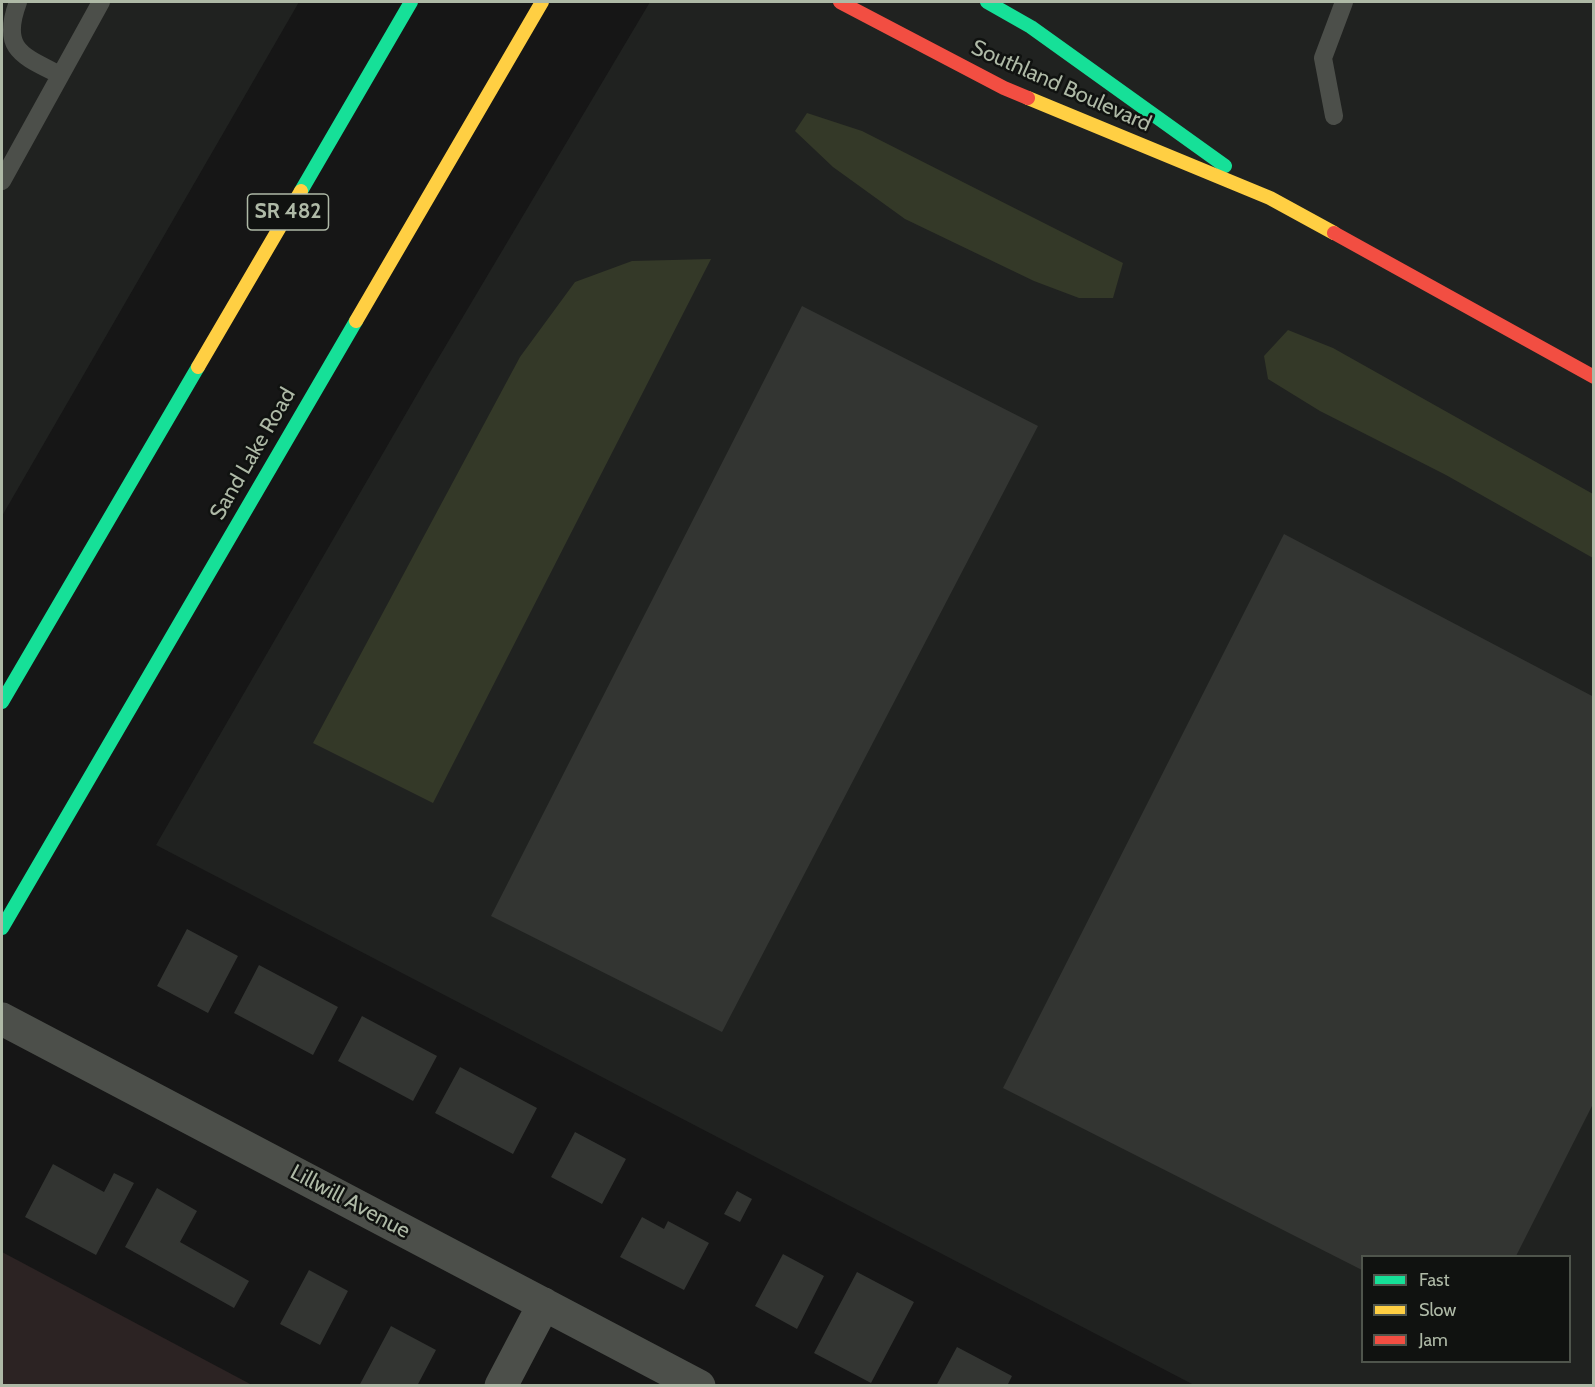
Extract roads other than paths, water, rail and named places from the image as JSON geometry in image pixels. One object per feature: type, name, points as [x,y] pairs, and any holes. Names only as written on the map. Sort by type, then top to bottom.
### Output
[{"type":"main road","name":"SR 482","points":[[2,702],[411,2]]},
{"type":"main road","points":[[514,49],[528,2]]},
{"type":"main road","name":"Sand Lake Road","points":[[2,928],[542,2]]},
{"type":"main road","name":"Southland Boulevard","points":[[840,2],[1004,88],[1270,198],[1593,377]]},
{"type":"main road","name":"Southland Boulevard","points":[[987,2],[1031,27],[1270,198]]},
{"type":"street","name":"Lillwill Avenue","points":[[2,1018],[699,1386]]},
{"type":"street","points":[[501,1386],[544,1304]]},
{"type":"lane","points":[[18,2],[10,17],[8,39],[16,52],[60,75]]},
{"type":"lane","points":[[2,181],[101,2]]},
{"type":"lane","points":[[1334,116],[1323,58],[1344,2]]}]
